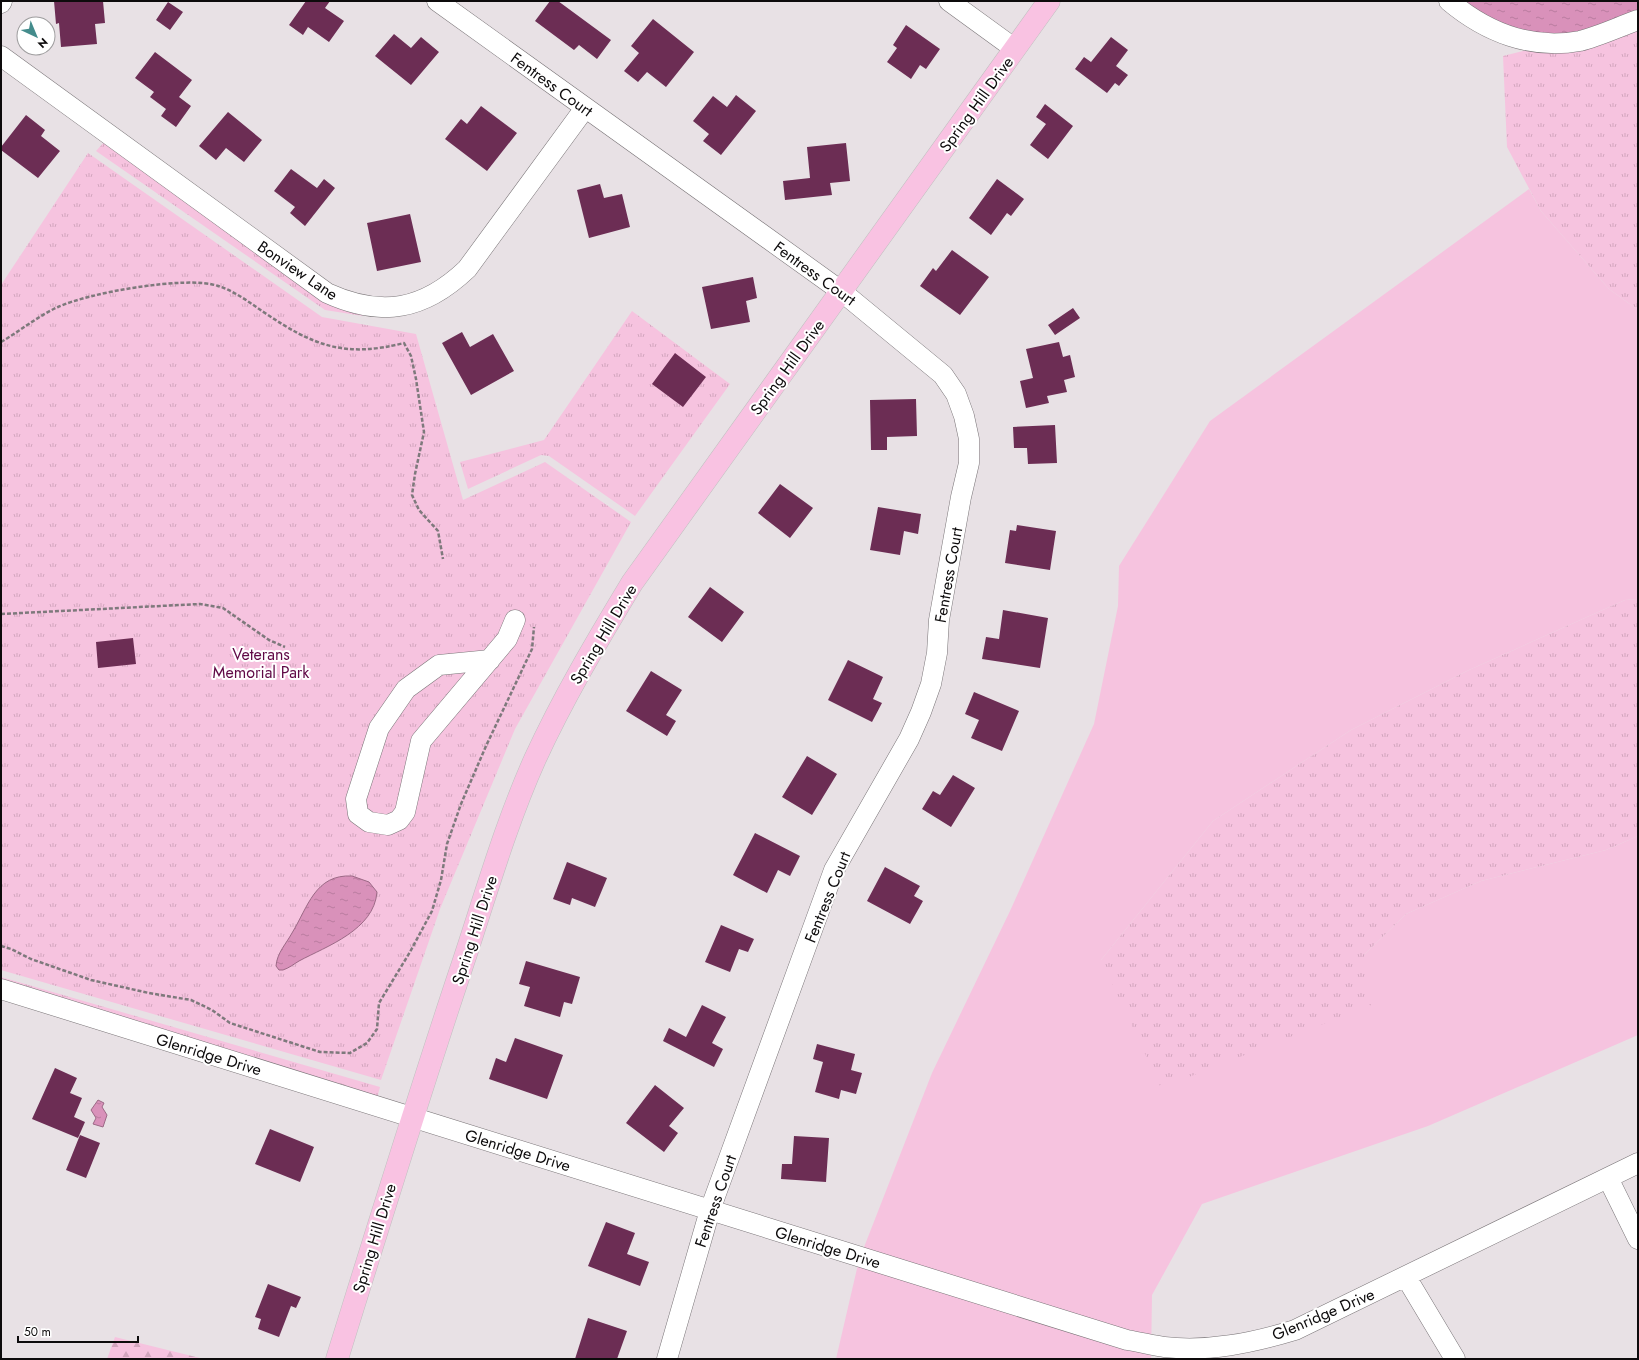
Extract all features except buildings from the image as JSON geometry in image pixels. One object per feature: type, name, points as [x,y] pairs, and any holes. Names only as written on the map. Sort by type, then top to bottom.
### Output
[{"type":"main road","name":"Spring Hill Drive","points":[[337,1359],[412,1117],[510,820],[535,761],[565,697],[596,641],[632,584],[1049,1]]},
{"type":"street","name":"Fentress Court","points":[[437,1],[841,291],[943,375],[956,394],[964,416],[969,439],[969,463],[961,497],[939,620],[937,653],[931,684],[924,705],[909,739],[834,870],[710,1210],[667,1359]]},
{"type":"street","points":[[949,1],[1015,49]]},
{"type":"street","points":[[1449,1],[1466,15],[1484,26],[1506,35],[1541,42],[1554,43],[1581,40],[1638,20]]},
{"type":"street","name":"Bonview Lane","points":[[1,56],[328,293],[350,302],[379,308],[417,302],[436,294],[458,279],[467,269],[585,108]]},
{"type":"street","points":[[490,660],[439,665],[406,689],[379,728],[356,799],[358,814],[369,822],[388,824],[399,820],[405,812],[421,741],[490,660],[507,639],[514,620]]},
{"type":"street","name":"Glenridge Drive","points":[[2,991],[1127,1340],[1165,1347],[1200,1348],[1238,1345],[1295,1330],[1638,1163]]},
{"type":"street","points":[[1608,1178],[1638,1239]]},
{"type":"street","points":[[1406,1277],[1456,1359]]},
{"type":"path","points":[[1,342],[56,308],[74,300],[163,284],[202,282],[219,286],[239,295],[292,331],[315,342],[341,349],[357,350],[385,348],[404,343],[411,356],[416,378],[424,432],[412,495],[418,510],[438,531],[443,559]]},
{"type":"path","points":[[1,614],[200,604],[223,608],[269,640],[285,647]]},
{"type":"path","points":[[1,946],[11,949],[31,959],[91,980],[149,993],[191,1000],[212,1010],[230,1023],[320,1052],[350,1053],[367,1043],[377,1029],[379,1003],[410,952],[432,911],[441,880],[447,844],[461,804],[486,746],[532,649],[534,627]]},
{"type":"green space","points":[[1638,22],[1638,310],[1609,289],[1541,211],[1507,147],[1503,56]]},
{"type":"green space","points":[[106,140],[339,298],[363,316],[325,310],[96,151]]},
{"type":"green space","name":"Veterans Memorial Park","points":[[88,153],[322,317],[416,334],[463,500],[545,462],[631,522],[515,729],[440,909],[381,1080],[1,970],[1,285]]},
{"type":"green space","points":[[1529,189],[1541,211],[1609,289],[1638,310],[1638,599],[1625,600],[1469,670],[1351,730],[1213,821],[1101,960],[1364,955],[1406,914],[1481,881],[1606,850],[1638,836],[1638,1035],[1428,1126],[1202,1204],[1152,1295],[1151,1359],[836,1359],[859,1260],[932,1073],[1010,911],[1094,724],[1118,606],[1119,566],[1210,421]]},
{"type":"green space","points":[[632,311],[730,384],[635,516],[549,456],[541,455],[468,489],[460,462],[544,440]]},
{"type":"green space","points":[[1638,599],[1638,836],[1606,850],[1481,881],[1406,914],[1364,955],[1371,1005],[1161,1088],[1101,960],[1213,821],[1351,730],[1469,670],[1625,600]]},
{"type":"green space","points":[[1,977],[380,1087],[374,1109],[1,980]]},
{"type":"green space","points":[[115,1337],[204,1359],[107,1359]]},
{"type":"water","points":[[1453,1],[1638,1],[1638,22],[1526,50]]},
{"type":"water","points":[[352,876],[369,882],[377,892],[374,905],[367,917],[358,927],[335,943],[283,970],[279,970],[276,966],[280,953],[314,894],[329,880],[339,877]]},
{"type":"water","points":[[98,1100],[104,1103],[102,1107],[107,1115],[103,1127],[93,1124],[96,1118],[91,1110]]}]
